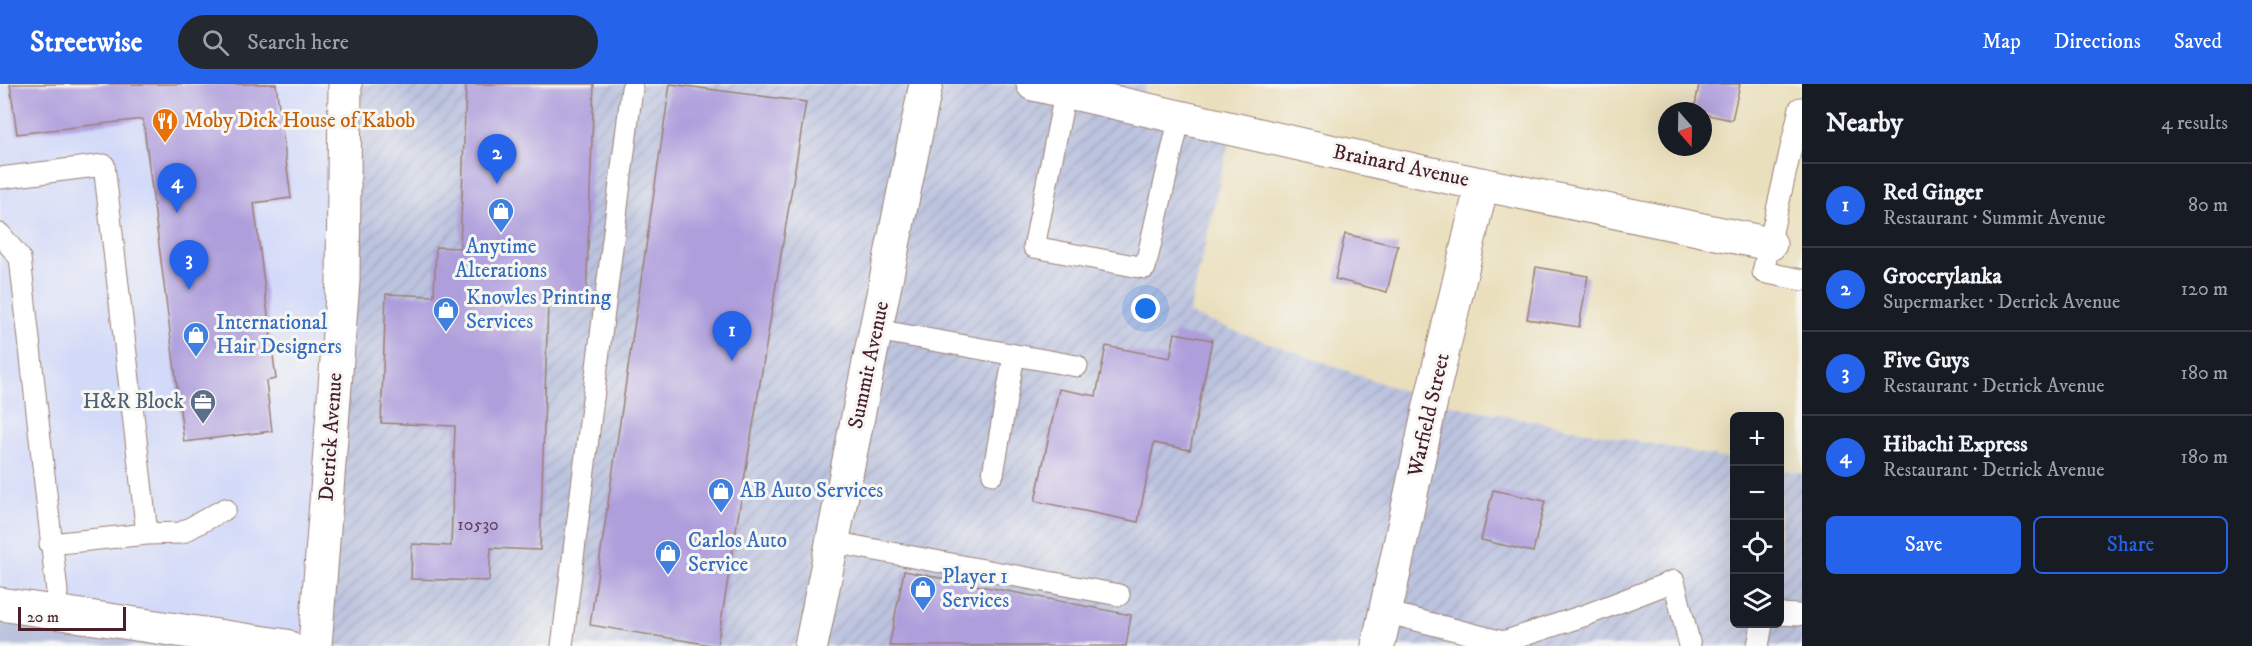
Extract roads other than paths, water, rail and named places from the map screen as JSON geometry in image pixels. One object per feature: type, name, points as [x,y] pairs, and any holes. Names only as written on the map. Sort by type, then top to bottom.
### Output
[{"type":"street","name":"Detrick Avenue","points":[[315,646],[343,281],[345,84]]},
{"type":"street","name":"Summit Avenue","points":[[811,646],[926,84]]},
{"type":"street","name":"Brainard Avenue","points":[[1034,84],[1066,87],[1180,116],[1482,184],[1770,244]]},
{"type":"street","name":"Warfield Street","points":[[1378,646],[1431,400],[1482,184]]},
{"type":"street","points":[[0,604],[286,646]]},
{"type":"lane","points":[[1066,87],[1034,246],[1145,268],[1180,116]]},
{"type":"lane","points":[[562,646],[632,88]]},
{"type":"lane","points":[[1802,108],[1800,108],[1763,273],[1802,280]]},
{"type":"lane","points":[[0,178],[104,165],[147,534]]},
{"type":"lane","points":[[0,234],[20,258],[57,592],[54,612]]},
{"type":"lane","points":[[876,330],[1077,366]]},
{"type":"lane","points":[[993,474],[1014,355]]},
{"type":"lane","points":[[50,544],[147,534],[181,533],[225,509]]},
{"type":"lane","points":[[832,542],[1119,596]]},
{"type":"lane","points":[[1386,612],[1503,642],[1586,615],[1674,581],[1690,646]]},
{"type":"lane","points":[[1758,646],[1761,628]]},
{"type":"place","name":"Moby Dick House of Kabob","points":[[165,144]]},
{"type":"place","name":"Grocerylanka","points":[[497,184]]},
{"type":"place","name":"Hibachi Express","points":[[177,213]]},
{"type":"place","name":"Anytime Alterations","points":[[501,234]]},
{"type":"place","name":"Five Guys","points":[[189,290]]},
{"type":"place","name":"Knowles Printing Services","points":[[446,333]]},
{"type":"place","name":"International Hair Designers","points":[[196,358]]},
{"type":"place","name":"Red Ginger","points":[[732,361]]},
{"type":"place","name":"H&R Block","points":[[203,425]]},
{"type":"place","name":"AB Auto Services","points":[[721,514]]},
{"type":"place","name":"Carlos Auto Service","points":[[668,576]]},
{"type":"place","name":"Player 1 Services","points":[[923,612]]}]
